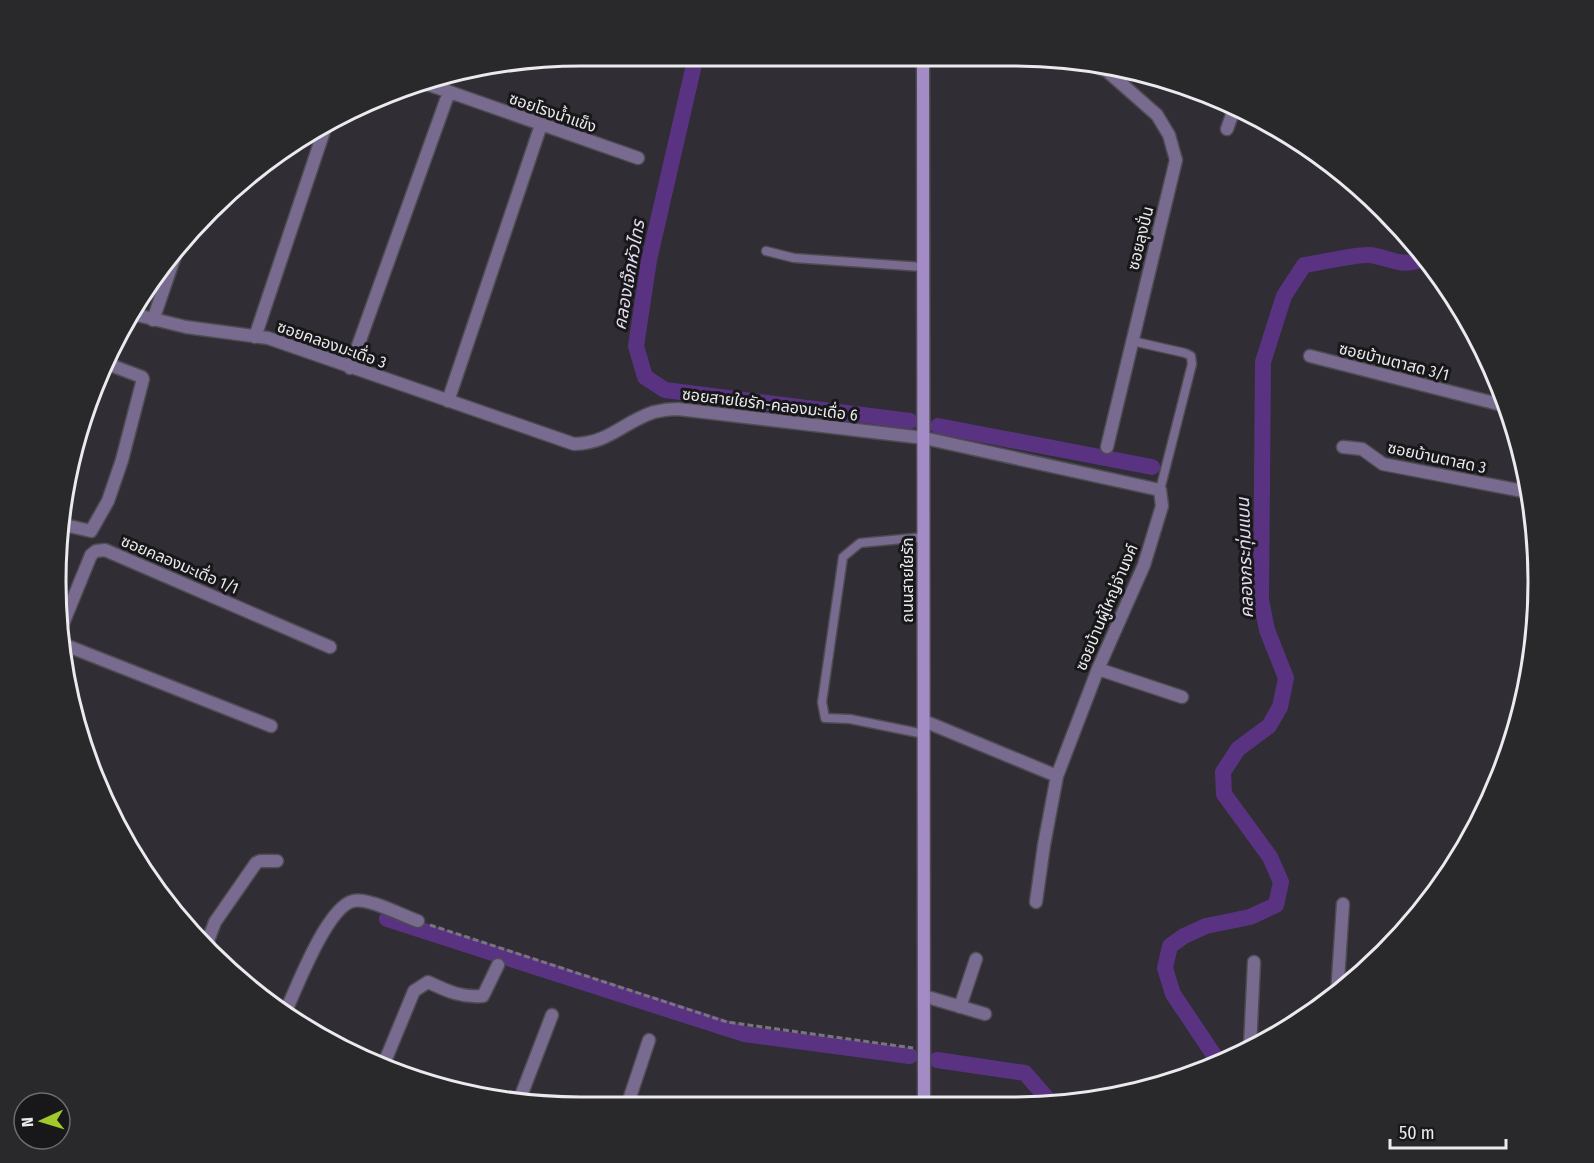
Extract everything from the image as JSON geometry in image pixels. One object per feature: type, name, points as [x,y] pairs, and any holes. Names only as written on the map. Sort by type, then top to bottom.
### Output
[{"type":"street","name":"ถนนสายใยรัก","points":[[923,66],[924,1097]]},
{"type":"street","name":"ซอยลุงปั่น","points":[[1107,447],[1176,160],[1169,135],[1157,115],[1113,76]]},
{"type":"street","name":"ซอยโรงน้ำแข็ง","points":[[436,87],[638,158]]},
{"type":"street","points":[[350,368],[449,92]]},
{"type":"street","points":[[1227,129],[1232,115]]},
{"type":"street","points":[[448,401],[541,125]]},
{"type":"street","points":[[255,337],[322,136]]},
{"type":"street","points":[[153,320],[169,274]]},
{"type":"street","name":"ซอยคลองมะเดื่อ 3","points":[[140,316],[186,327],[268,338],[448,401]]},
{"type":"street","name":"ซอยบ้านตาสด 3/1","points":[[1310,356],[1496,404]]},
{"type":"street","points":[[69,526],[91,531],[108,501],[122,460],[143,379],[113,366]]},
{"type":"street","name":"ซอยสายใยรัก-คลองมะเดื่อ 6","points":[[448,401],[574,444],[590,444],[606,438],[651,413],[678,409],[924,438]]},
{"type":"street","points":[[924,438],[1160,490]]},
{"type":"street","name":"ซอยบ้านตาสด 3","points":[[1343,447],[1362,449],[1383,464],[1520,490]]},
{"type":"street","name":"ซอยบ้านผู้ใหญ่จำนงค์","points":[[1036,902],[1044,845],[1058,776],[1098,669],[1144,565],[1162,506],[1160,490]]},
{"type":"street","name":"ซอยคลองมะเดื่อ 1/1","points":[[67,614],[91,555],[101,550],[167,576],[330,647]]},
{"type":"street","points":[[70,647],[271,726]]},
{"type":"street","points":[[1098,669],[1182,697]]},
{"type":"street","points":[[924,728],[1058,776]]},
{"type":"street","points":[[209,938],[215,922],[256,863],[277,861]]},
{"type":"street","points":[[289,1005],[319,938],[340,909],[352,901],[364,901],[418,921]]},
{"type":"street","points":[[1338,980],[1343,904]]},
{"type":"street","points":[[960,1006],[976,959]]},
{"type":"street","points":[[1250,1038],[1254,962]]},
{"type":"street","points":[[386,1059],[414,990],[428,982],[453,994],[470,997],[483,996],[498,966]]},
{"type":"street","points":[[924,996],[986,1014]]},
{"type":"street","points":[[522,1094],[552,1015]]},
{"type":"street","points":[[630,1097],[649,1040]]},
{"type":"lane","points":[[766,251],[794,258],[923,267]]},
{"type":"lane","points":[[1132,341],[1191,356],[1192,364],[1160,490]]},
{"type":"lane","points":[[924,537],[860,543],[843,557],[822,702],[825,718],[924,728]]},
{"type":"path","points":[[418,921],[727,1022],[924,1050]]},
{"type":"waterway","name":"คลองเจ๊กหัวไทร","points":[[694,66],[649,260],[636,346],[645,377],[665,390],[910,421]]},
{"type":"waterway","name":"คลองกระทุ่มแบน","points":[[1215,1056],[1173,994],[1165,968],[1170,946],[1184,936],[1206,926],[1250,917],[1276,905],[1281,882],[1270,857],[1224,794],[1223,772],[1238,749],[1269,726],[1280,707],[1286,678],[1267,630],[1261,600],[1263,362],[1284,296],[1304,265],[1364,255],[1404,263],[1415,261]]},
{"type":"waterway","name":"คลองเจ๊กหัวไทร","points":[[938,426],[1152,467]]},
{"type":"waterway","points":[[387,919],[744,1034],[910,1056]]},
{"type":"waterway","points":[[937,1060],[1025,1073],[1045,1096]]}]
